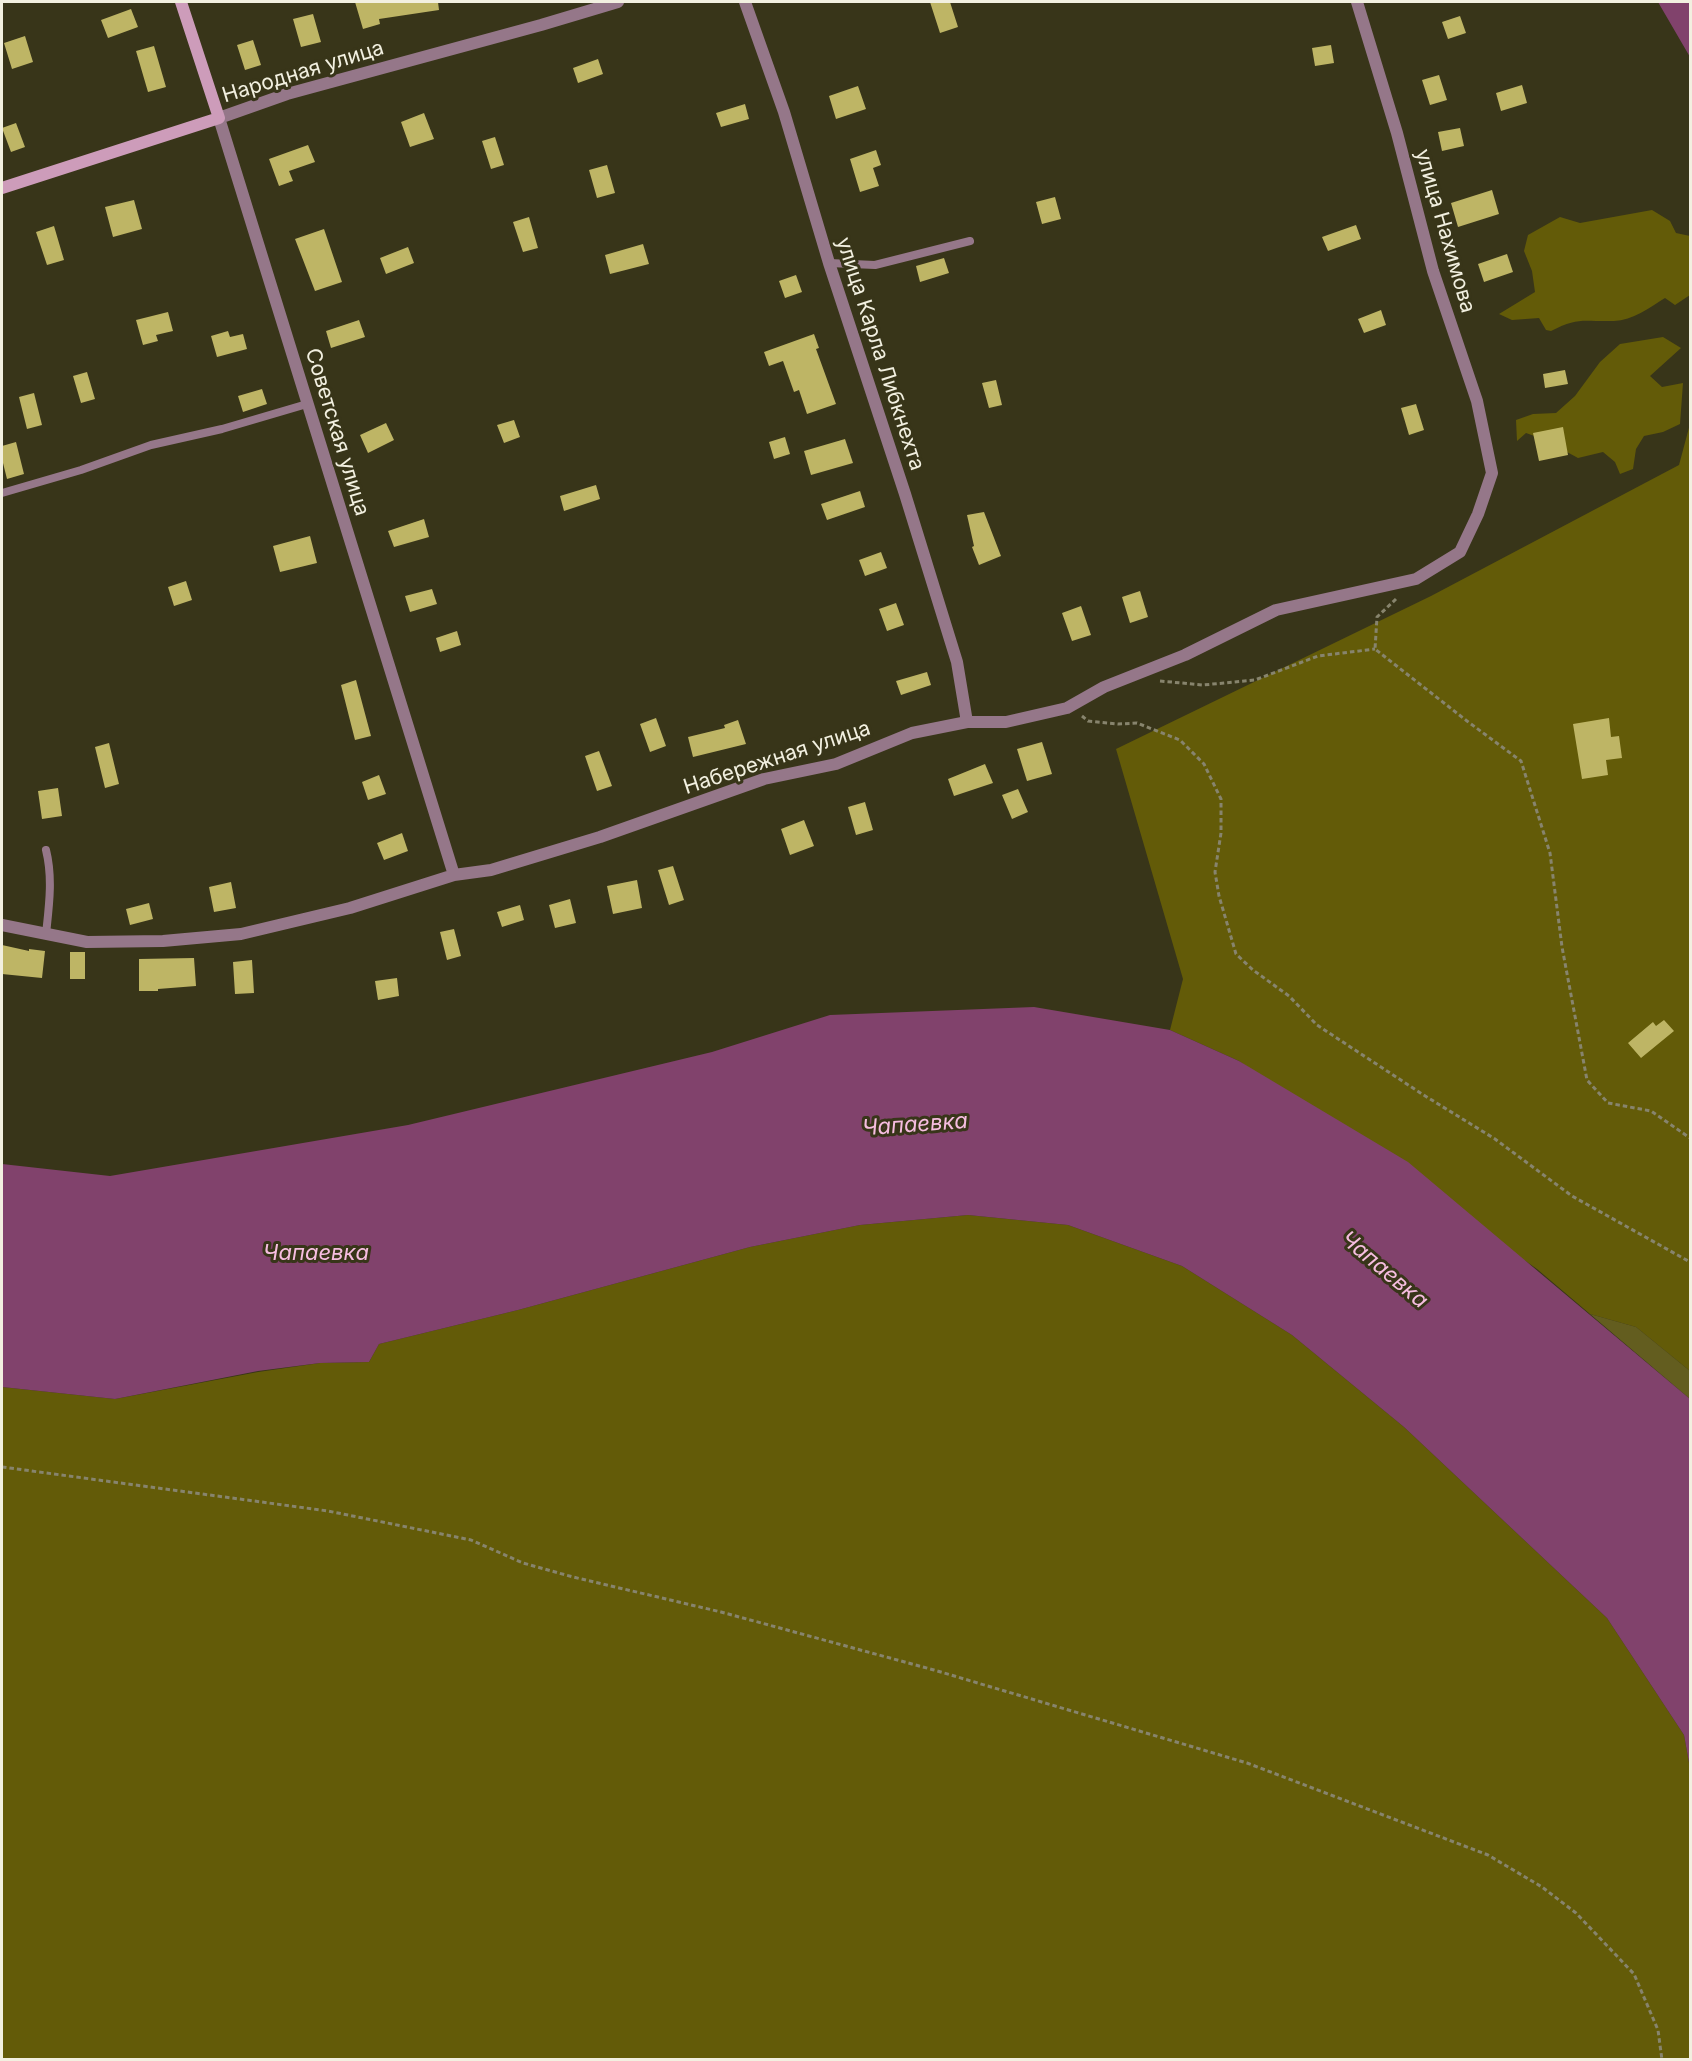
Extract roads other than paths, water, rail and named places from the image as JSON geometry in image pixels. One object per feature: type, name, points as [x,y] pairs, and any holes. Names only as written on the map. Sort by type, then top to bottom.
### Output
[{"type":"street","name":"Советская улица","points":[[181,2],[454,875]]},
{"type":"street","name":"Народная улица","points":[[2,188],[287,94],[618,2]]},
{"type":"street","name":"улица Карла Либкнехта","points":[[745,2],[784,112],[829,263],[905,494],[957,662],[967,722]]},
{"type":"street","name":"улица Нахимова","points":[[1356,2],[1397,133],[1433,271],[1477,401],[1492,473]]},
{"type":"street","name":"Набережная улица","points":[[2,925],[87,942],[163,941],[241,934],[350,908],[454,875],[491,870],[513,864],[600,837],[764,779],[836,764],[912,733],[967,722],[1006,722],[1067,708],[1104,687],[1185,656],[1276,610],[1416,579],[1460,552],[1478,514],[1492,473]]},
{"type":"lane","points":[[829,263],[875,265],[970,241]]},
{"type":"lane","points":[[2,493],[81,470],[151,445],[222,429],[307,404]]},
{"type":"lane","points":[[46,850],[49,864],[50,902],[46,934]]},
{"type":"water","points":[[1658,2],[1690,2],[1690,57]]},
{"type":"water","name":"Чапаевка","points":[[1034,1007],[1170,1030],[1239,1061],[1408,1162],[1690,1399],[1690,1768],[1684,1735],[1607,1618],[1404,1427],[1292,1335],[1182,1266],[1068,1225],[968,1215],[860,1225],[750,1247],[518,1310],[379,1344],[369,1362],[320,1363],[258,1371],[115,1399],[2,1387],[2,1164],[110,1176],[408,1125],[712,1052],[830,1015]]}]
